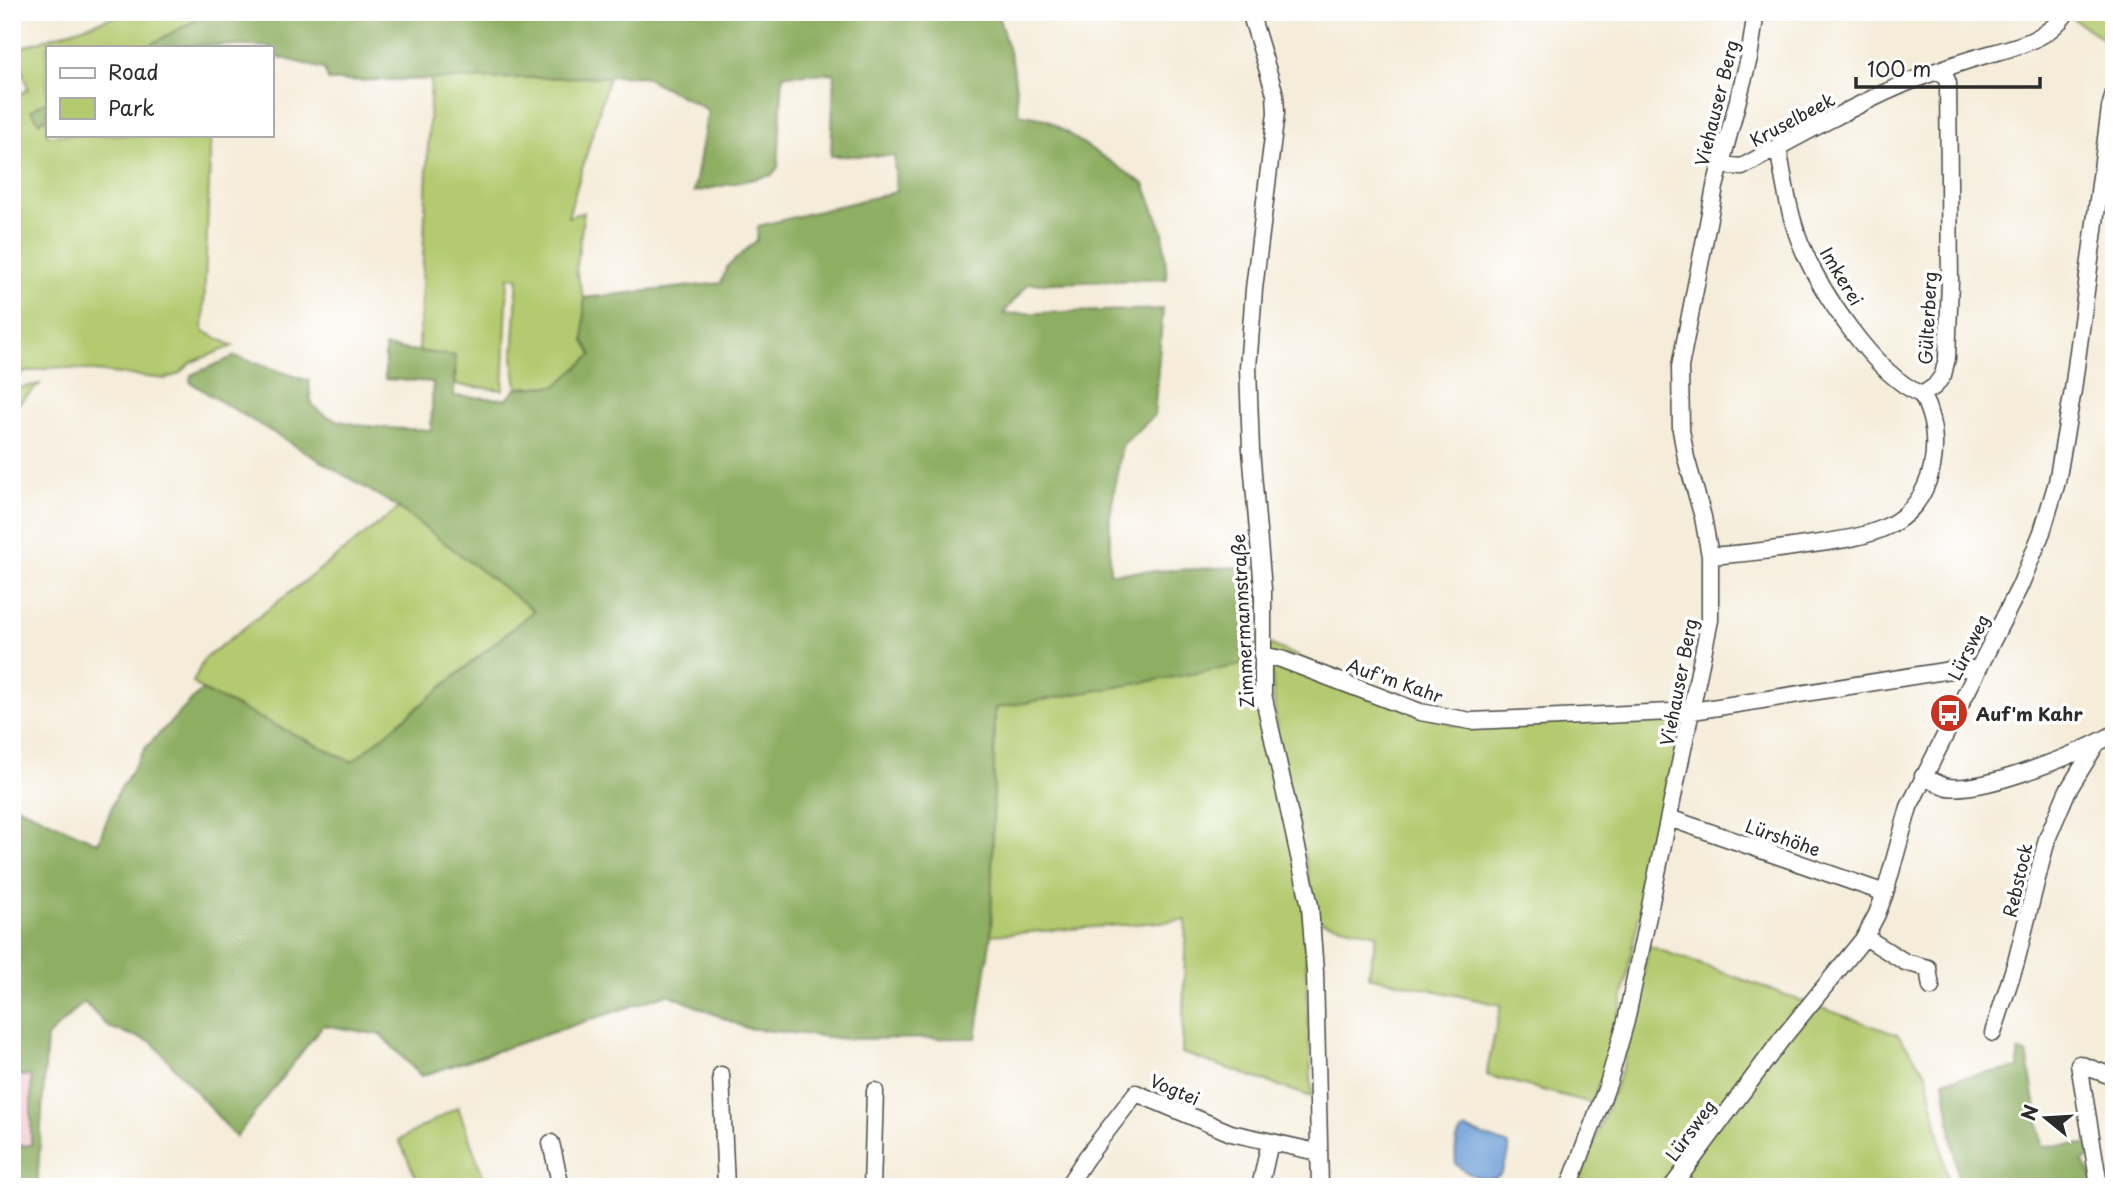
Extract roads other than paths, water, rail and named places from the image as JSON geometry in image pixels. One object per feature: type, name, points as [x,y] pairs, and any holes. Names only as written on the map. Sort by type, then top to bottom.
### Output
[{"type":"street","name":"Zimmermannstraße","points":[[1250,12],[1275,94],[1276,113],[1248,368],[1251,450],[1263,589],[1263,694],[1310,906],[1315,972],[1320,1187]]},
{"type":"street","name":"Viehauser Berg","points":[[1569,1187],[1608,1084],[1623,1033],[1710,620],[1710,556],[1681,430],[1680,367],[1688,317],[1721,165],[1749,58],[1756,12]]},
{"type":"street","name":"Kruselbeek","points":[[1721,165],[1742,167],[1905,84],[1977,58],[2020,47],[2042,37],[2057,25],[2067,12]]},
{"type":"street","name":"Gülterberg","points":[[1922,395],[1935,386],[1943,375],[1947,358],[1950,282],[1948,83],[1943,71]]},
{"type":"street","name":"Lürsweg","points":[[1672,1187],[1781,1040],[1865,937],[1885,893],[1909,807],[2020,586],[2042,532],[2057,482],[2107,183],[2110,108],[2114,93]]},
{"type":"street","name":"Imkerei","points":[[1778,148],[1794,227],[1818,279],[1833,304],[1873,356],[1899,381],[1922,395]]},
{"type":"street","points":[[1710,556],[1840,541],[1867,536],[1891,525],[1919,500],[1929,477],[1935,452],[1930,410],[1922,395]]},
{"type":"street","name":"Auf'm Kahr","points":[[1262,655],[1281,659],[1420,712],[1471,721],[1693,710],[1964,668],[1978,670]]},
{"type":"street","points":[[1923,776],[1948,786],[1968,786],[2031,769],[2114,734]]},
{"type":"street","name":"Rebstock","points":[[1993,1033],[2016,962],[2047,839],[2067,793],[2097,743]]},
{"type":"street","name":"Lürshöhe","points":[[1669,818],[1885,893]]},
{"type":"street","points":[[1865,937],[1905,962],[1928,968],[1931,987]]},
{"type":"street","points":[[2096,1187],[2098,1180],[2079,1064],[2114,1077]]},
{"type":"street","points":[[721,1075],[726,1187]]},
{"type":"street","points":[[872,1187],[874,1091]]},
{"type":"street","name":"Vogtei","points":[[1067,1187],[1136,1093],[1231,1133],[1318,1152]]},
{"type":"street","points":[[1260,1187],[1270,1142]]},
{"type":"street","points":[[551,1143],[561,1187]]},
{"type":"water","points":[[1465,1129],[1509,1145],[1509,1155],[1499,1175],[1482,1178],[1464,1171],[1456,1164],[1457,1140]]},
{"type":"place","name":"Auf'm Kahr","points":[[1949,713]]}]
